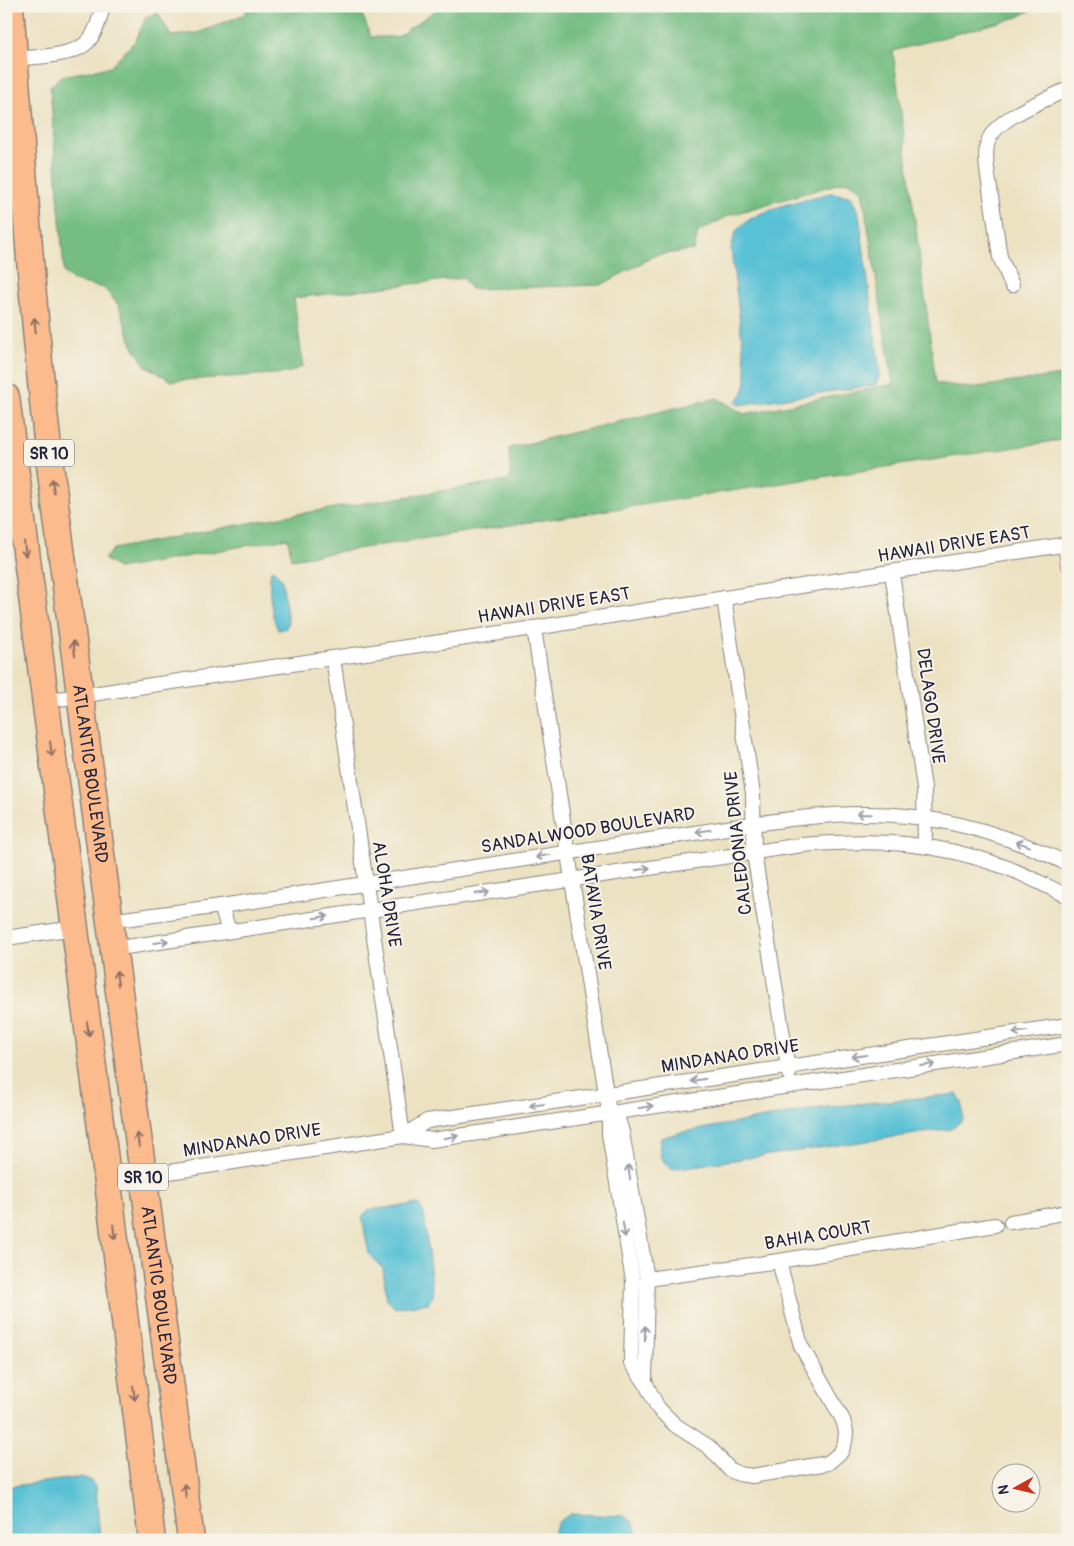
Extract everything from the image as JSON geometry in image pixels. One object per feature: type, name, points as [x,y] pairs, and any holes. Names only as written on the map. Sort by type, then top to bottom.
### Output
[{"type":"highway","name":"ATLANTIC BOULEVARD","points":[[10,6],[10,59],[40,374],[109,921],[191,1540]]},
{"type":"highway","name":"ATLANTIC BOULEVARD","points":[[6,397],[108,1183],[152,1540]]},
{"type":"street","points":[[10,59],[63,54],[79,48],[89,41],[103,6]]},
{"type":"street","points":[[1012,285],[1000,257],[987,169],[988,141],[1000,125],[1013,116],[1068,89]]},
{"type":"street","points":[[1066,545],[1068,564]]},
{"type":"street","name":"HAWAII DRIVE EAST","points":[[45,701],[534,628],[1066,545]]},
{"type":"street","name":"DELAGO DRIVE","points":[[892,573],[924,788],[925,845]]},
{"type":"street","name":"CALEDONIA DRIVE","points":[[724,598],[753,794],[754,853],[790,1085]]},
{"type":"street","name":"BATAVIA DRIVE","points":[[534,628],[572,880],[610,1112]]},
{"type":"street","name":"ALOHA DRIVE","points":[[333,658],[403,1136]]},
{"type":"street","name":"SANDALWOOD BOULEVARD","points":[[109,921],[221,906],[753,824],[838,814],[882,814],[925,818],[960,825],[1011,839],[1068,864]]},
{"type":"street","points":[[113,949],[802,845],[836,842],[925,845],[972,856],[1007,868],[1068,896]]},
{"type":"street","points":[[221,906],[229,931]]},
{"type":"street","points":[[6,938],[74,928]]},
{"type":"street","name":"MINDANAO DRIVE","points":[[403,1136],[427,1121],[1068,1025]]},
{"type":"street","name":"MINDANAO DRIVE","points":[[108,1183],[403,1136],[432,1140],[1068,1044]]},
{"type":"street","points":[[610,1112],[619,1122],[622,1132],[647,1279],[645,1303],[645,1382]]},
{"type":"street","points":[[610,1112],[609,1134],[633,1281],[631,1362],[645,1382],[658,1408],[675,1426],[709,1447],[730,1470],[739,1474],[752,1476],[828,1463],[841,1452],[845,1442],[846,1432],[843,1420],[801,1346],[779,1261]]},
{"type":"street","points":[[1011,1222],[1068,1212]]},
{"type":"street","name":"BAHIA COURT","points":[[647,1279],[779,1261],[995,1225]]},
{"type":"green space","points":[[249,6],[359,6],[371,37],[397,37],[442,6],[1039,6],[1018,17],[893,51],[936,383],[971,388],[1068,374],[1068,439],[291,559],[288,538],[119,569],[104,559],[113,549],[285,516],[510,480],[509,448],[717,398],[744,414],[893,384],[862,190],[847,181],[730,215],[698,232],[694,250],[656,255],[601,285],[471,289],[463,278],[294,298],[303,366],[288,373],[171,381],[145,365],[132,345],[119,306],[104,288],[73,281],[64,273],[50,87],[61,76],[110,67],[136,40],[146,17],[158,13],[171,36],[198,33],[245,14]]},
{"type":"water","points":[[830,193],[851,196],[859,214],[880,373],[876,385],[738,405],[735,402],[744,389],[746,372],[731,249],[735,234],[741,226],[764,213],[778,207]]},
{"type":"water","points":[[271,570],[274,570],[282,580],[288,622],[286,628],[278,630],[270,601]]},
{"type":"water","points":[[957,1094],[962,1103],[963,1120],[951,1129],[672,1169],[660,1156],[661,1138],[678,1133],[827,1107]]},
{"type":"water","points":[[419,1204],[424,1214],[433,1296],[428,1303],[395,1308],[387,1300],[383,1269],[369,1255],[362,1217],[368,1210]]},
{"type":"water","points":[[82,1477],[91,1481],[96,1488],[100,1540],[6,1540],[6,1487]]},
{"type":"water","points":[[570,1514],[624,1516],[633,1522],[639,1540],[551,1540],[558,1522]]}]
